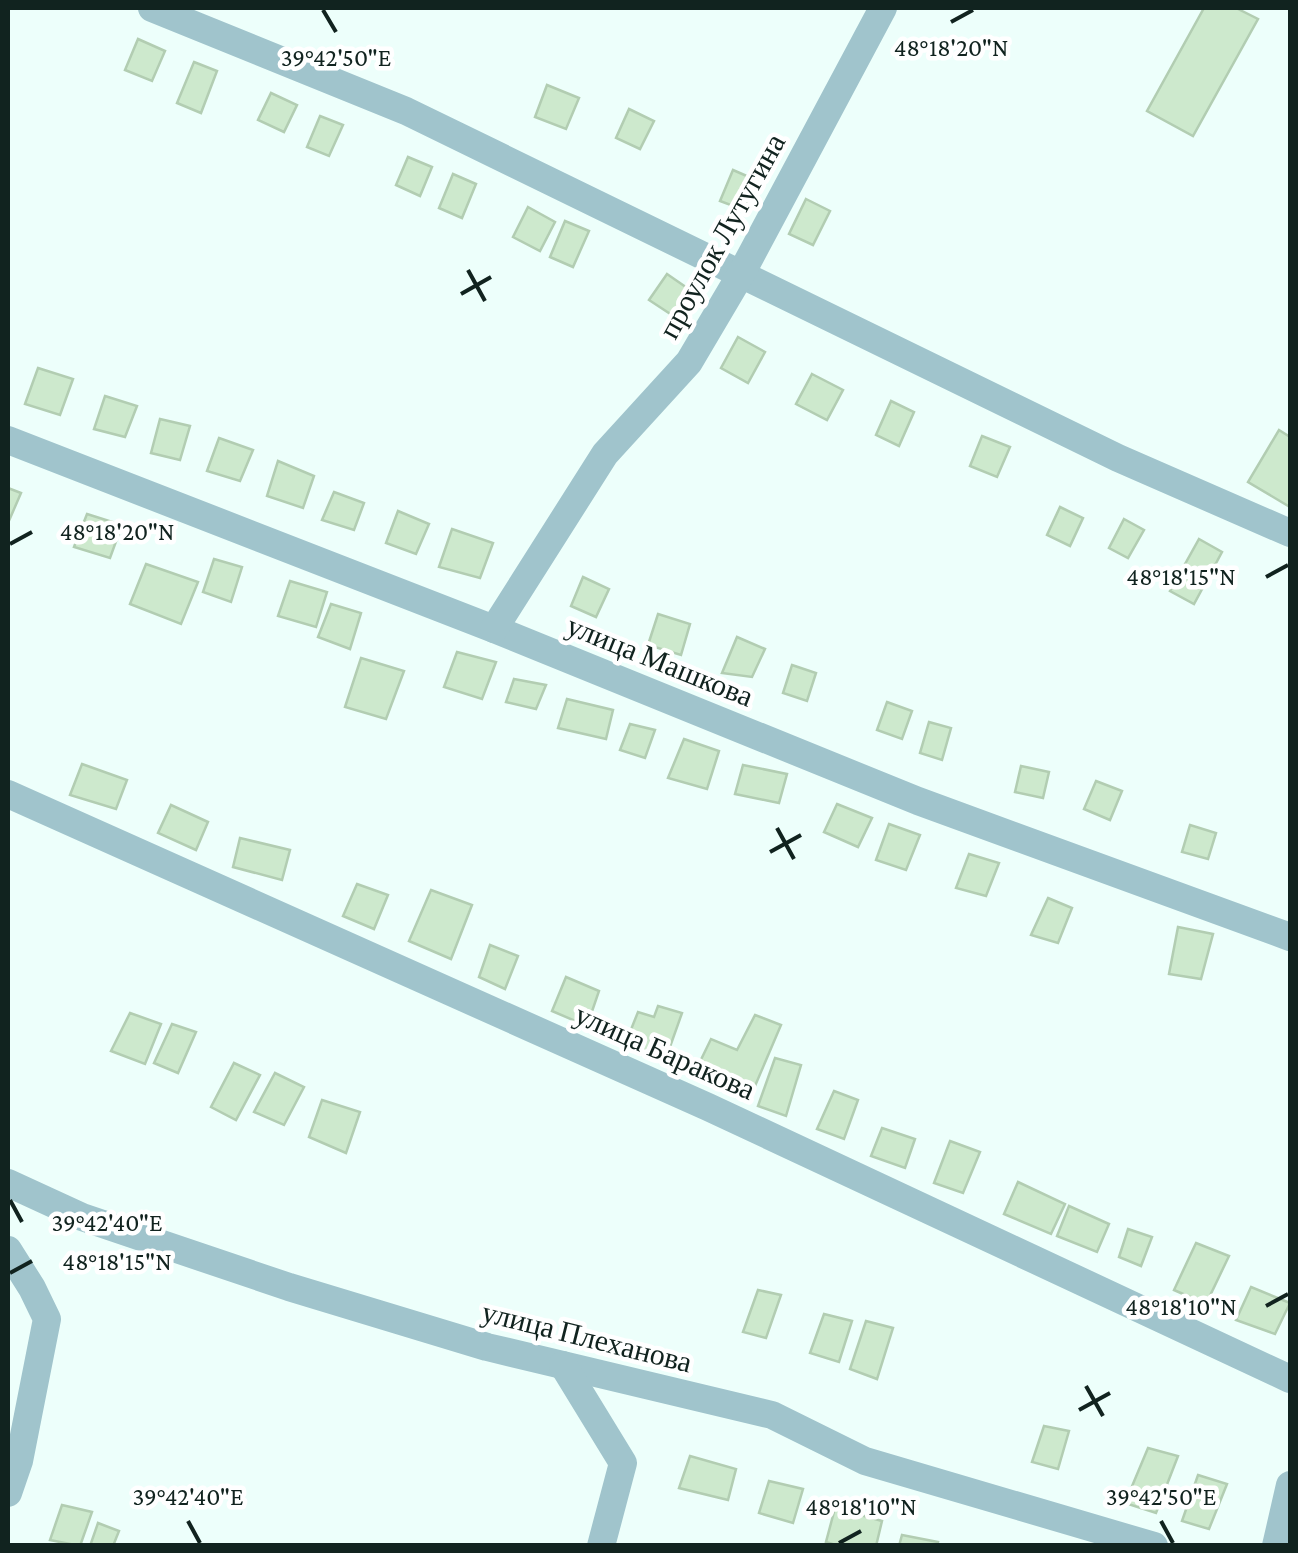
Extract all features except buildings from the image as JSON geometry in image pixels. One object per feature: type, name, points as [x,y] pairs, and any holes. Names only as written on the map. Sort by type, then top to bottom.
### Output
[{"type":"street","points":[[152,8],[406,111],[1118,458],[1290,533]]},
{"type":"street","name":"проулок Лутугина","points":[[494,629],[605,454],[689,362],[741,274],[883,8]]},
{"type":"street","name":"улица Машкова","points":[[8,440],[494,629],[918,801],[1290,936]]},
{"type":"street","name":"улица Баракова","points":[[8,794],[708,1106],[1290,1379]]},
{"type":"street","name":"улица Плеханова","points":[[8,1184],[82,1218],[289,1287],[487,1347],[772,1415],[865,1461],[1154,1546]]},
{"type":"street","points":[[8,1250],[46,1319],[19,1461],[8,1493]]},
{"type":"street","points":[[564,1365],[623,1463],[601,1546]]},
{"type":"street","points":[[1276,1546],[1290,1485]]}]
